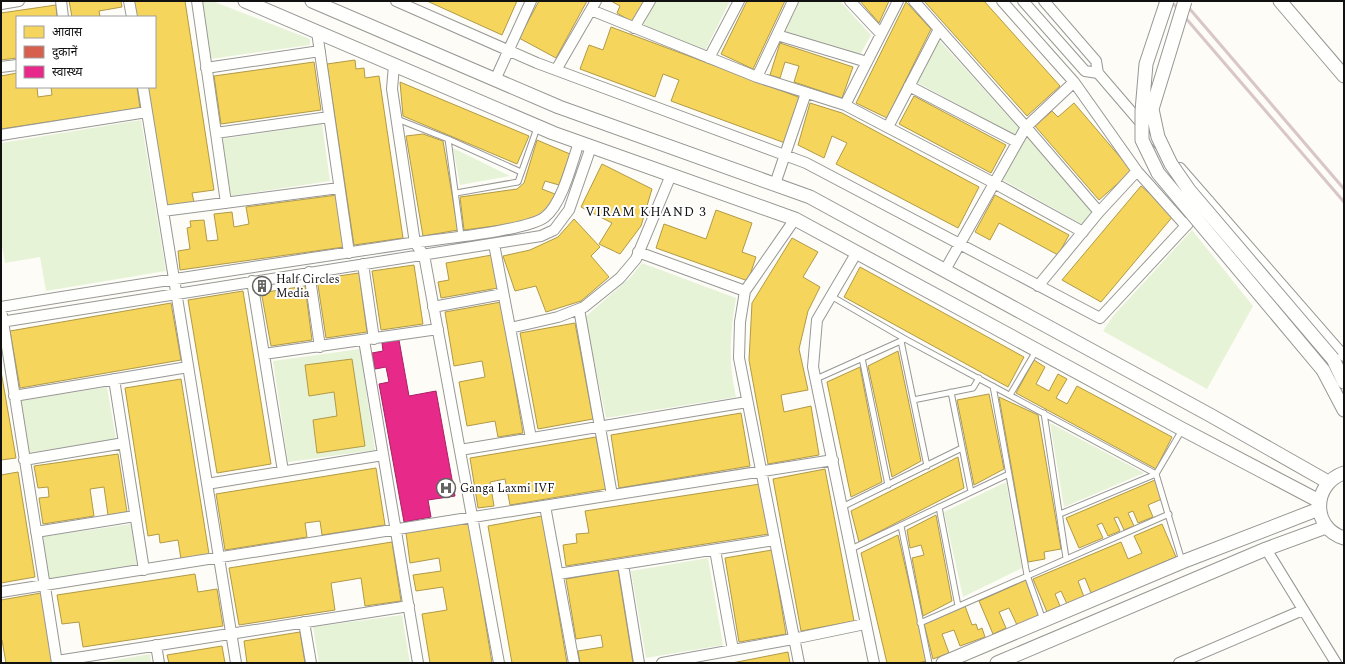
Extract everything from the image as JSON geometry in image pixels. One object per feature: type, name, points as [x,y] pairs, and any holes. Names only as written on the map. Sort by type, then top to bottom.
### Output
[{"type":"street","points":[[2,3],[19,1]]},
{"type":"street","points":[[61,1],[63,16]]},
{"type":"street","points":[[129,1],[132,16]]},
{"type":"street","points":[[197,1],[226,203]]},
{"type":"street","points":[[246,1],[538,127],[795,219],[1319,505]]},
{"type":"street","points":[[312,1],[559,108],[810,197],[1210,415],[1328,482]]},
{"type":"street","points":[[396,1],[556,70],[806,163],[1100,318],[1209,201]]},
{"type":"street","points":[[495,80],[507,50],[531,1]]},
{"type":"street","points":[[556,70],[596,1]]},
{"type":"street","points":[[634,28],[650,1]]},
{"type":"street","points":[[709,58],[738,1]]},
{"type":"street","points":[[757,77],[793,1]]},
{"type":"street","points":[[850,1],[881,34]]},
{"type":"street","points":[[845,105],[898,1]]},
{"type":"street","points":[[914,1],[1099,212]]},
{"type":"street","points":[[1002,1],[1074,82],[1137,170],[1186,226]]},
{"type":"street","points":[[1023,1],[1085,72],[1098,73]]},
{"type":"street","points":[[1044,1],[1096,61],[1098,73],[1209,201],[1339,357],[1344,382]]},
{"type":"street","points":[[1167,1],[1146,64],[1142,111],[1142,140],[1162,178],[1323,370],[1344,410]]},
{"type":"street","points":[[1184,1],[1152,109],[1158,137],[1171,164],[1189,190],[1339,357]]},
{"type":"street","points":[[1280,1],[1344,76]]},
{"type":"street","points":[[591,10],[757,77],[845,105],[994,183],[1083,232]]},
{"type":"street","points":[[888,127],[939,29]]},
{"type":"street","points":[[317,32],[349,252]]},
{"type":"street","points":[[777,35],[867,62]]},
{"type":"street","points":[[206,68],[320,51]]},
{"type":"street","points":[[1,67],[16,65]]},
{"type":"street","points":[[394,65],[392,89],[415,243],[424,255],[499,663]]},
{"type":"street","points":[[945,270],[1026,127],[1074,82]]},
{"type":"street","points":[[909,86],[1017,142]]},
{"type":"street","points":[[143,88],[236,663]]},
{"type":"street","points":[[775,184],[806,93]]},
{"type":"street","points":[[1,135],[147,112]]},
{"type":"street","points":[[216,133],[329,117]]},
{"type":"street","points":[[409,606],[231,633],[57,662],[1,322],[1,306],[174,278],[461,236],[517,227],[532,223],[545,218],[555,207],[585,144]]},
{"type":"street","points":[[1,322],[540,236],[554,230],[569,210],[585,144]]},
{"type":"street","points":[[1038,286],[1099,212],[1137,170]]},
{"type":"street","points":[[510,328],[558,317],[584,307],[620,278],[636,259],[671,175]]},
{"type":"street","points":[[163,211],[339,188]]},
{"type":"street","points":[[795,219],[745,291],[740,322],[739,358],[799,663]]},
{"type":"street","points":[[494,244],[531,438]]},
{"type":"street","points":[[638,252],[745,291]]},
{"type":"street","points":[[856,252],[817,320],[813,367],[874,663]]},
{"type":"street","points":[[363,264],[369,340],[383,455],[418,663]]},
{"type":"street","points":[[309,272],[320,346]]},
{"type":"street","points":[[252,281],[283,471]]},
{"type":"street","points":[[434,307],[504,294]]},
{"type":"street","points":[[579,309],[612,495]]},
{"type":"street","points":[[264,354],[438,329]]},
{"type":"street","points":[[14,396],[188,367]]},
{"type":"street","points":[[114,379],[144,570]]},
{"type":"street","points":[[460,450],[747,402]]},
{"type":"street","points":[[24,460],[124,443]]},
{"type":"street","points":[[207,484],[383,455]]},
{"type":"street","points":[[1,592],[833,460]]},
{"type":"street","points":[[1344,473],[1328,482],[1322,491],[1319,505],[1321,518],[1326,527],[1344,538]]},
{"type":"street","points":[[943,663],[1319,505]]},
{"type":"street","points":[[545,506],[574,663]]},
{"type":"street","points":[[36,532],[135,516]]},
{"type":"street","points":[[997,663],[1266,549],[1326,527]]},
{"type":"street","points":[[558,574],[775,540]]},
{"type":"street","points":[[1266,549],[1336,663]]},
{"type":"street","points":[[715,550],[733,650]]},
{"type":"street","points":[[623,564],[639,663]]},
{"type":"street","points":[[1179,663],[1303,610]]},
{"type":"street","points":[[304,622],[311,663]]},
{"type":"street","points":[[662,663],[794,639],[865,624]]},
{"type":"street","points":[[156,645],[159,663]]},
{"type":"lane","points":[[396,118],[448,139],[521,172]]},
{"type":"lane","points":[[456,192],[518,182],[538,127]]},
{"type":"lane","points":[[448,139],[461,236]]},
{"type":"lane","points":[[831,296],[903,340],[979,378],[1156,474],[1182,562]]},
{"type":"lane","points":[[816,379],[903,340]]},
{"type":"lane","points":[[903,340],[928,466]]},
{"type":"lane","points":[[1010,395],[1036,350]]},
{"type":"lane","points":[[862,358],[888,485]]},
{"type":"lane","points":[[914,400],[972,388],[979,378]]},
{"type":"lane","points":[[993,386],[1027,575],[1043,621]]},
{"type":"lane","points":[[951,392],[971,492]]},
{"type":"lane","points":[[1044,413],[1066,558]]},
{"type":"lane","points":[[1060,514],[1156,474],[1182,429]]},
{"type":"lane","points":[[842,507],[962,448]]},
{"type":"lane","points":[[851,549],[1009,474]]},
{"type":"lane","points":[[939,507],[958,606]]},
{"type":"lane","points":[[920,622],[1169,514]]},
{"type":"lane","points":[[901,526],[928,663]]},
{"type":"green space","points":[[202,1],[212,1],[310,39],[310,45],[210,59]]},
{"type":"green space","points":[[657,1],[730,1],[705,51],[643,25]]},
{"type":"green space","points":[[798,1],[840,1],[871,35],[860,55],[784,31]]},
{"type":"green space","points":[[938,39],[1019,128],[1015,135],[916,82]]},
{"type":"green space","points":[[141,120],[166,271],[46,291],[40,257],[5,263],[1,240],[1,143]]},
{"type":"green space","points":[[322,124],[330,181],[231,196],[222,139]]},
{"type":"green space","points":[[1027,137],[1095,216],[1087,227],[1001,179]]},
{"type":"green space","points":[[453,148],[510,176],[460,185]]},
{"type":"green space","points":[[1192,230],[1253,306],[1207,389],[1103,331],[1113,316]]},
{"type":"green space","points":[[642,263],[736,298],[732,324],[731,359],[736,397],[606,418],[585,317],[630,278]]},
{"type":"green space","points":[[360,349],[375,450],[288,462],[273,361]]},
{"type":"green space","points":[[107,387],[116,439],[27,453],[19,401]]},
{"type":"green space","points":[[1050,423],[1144,473],[1064,507]]},
{"type":"green space","points":[[1006,482],[1022,568],[963,597],[944,512]]},
{"type":"green space","points":[[131,524],[137,566],[49,579],[42,537]]},
{"type":"green space","points":[[708,558],[723,645],[646,658],[631,571]]},
{"type":"green space","points":[[402,615],[410,663],[319,663],[313,627]]},
{"type":"green space","points":[[150,654],[151,663],[98,663]]},
{"type":"building: आवास","points":[[69,1],[121,1],[122,7],[99,11],[100,16],[72,16]]},
{"type":"building: आवास","points":[[134,1],[185,1],[214,190],[192,193],[194,202],[165,207],[147,88],[156,88],[156,16],[136,16]]},
{"type":"building: आवास","points":[[427,1],[517,1],[502,35]]},
{"type":"building: आवास","points":[[539,1],[587,1],[556,58],[519,38]]},
{"type":"building: आवास","points":[[611,1],[646,1],[634,23],[617,13],[620,6]]},
{"type":"building: आवास","points":[[747,1],[785,1],[753,69],[721,54]]},
{"type":"building: आवास","points":[[860,1],[889,1],[879,23]]},
{"type":"building: आवास","points":[[924,1],[984,1],[1060,86],[1027,116]]},
{"type":"building: आवास","points":[[906,2],[931,29],[887,118],[856,103]]},
{"type":"building: आवास","points":[[56,5],[57,16],[16,16],[16,58],[1,60],[1,13]]},
{"type":"building: आवास","points":[[611,27],[801,98],[785,143],[671,101],[679,80],[663,74],[655,97],[580,69],[589,45],[603,50]]},
{"type":"building: आवास","points":[[780,43],[853,67],[842,98],[794,82],[799,66],[785,62],[780,78],[770,75]]},
{"type":"building: आवास","points":[[355,60],[356,69],[364,68],[365,78],[379,76],[403,238],[354,245],[327,64]]},
{"type":"building: आवास","points":[[314,62],[321,110],[221,124],[214,76]]},
{"type":"building: आवास","points":[[16,73],[16,88],[37,88],[38,97],[52,95],[51,88],[137,88],[140,108],[1,129],[1,76]]},
{"type":"building: आवास","points":[[400,82],[529,136],[517,164],[403,116]]},
{"type":"building: आवास","points":[[914,96],[1006,145],[991,173],[899,124]]},
{"type":"building: आवास","points":[[810,103],[842,113],[979,187],[958,228],[836,164],[847,143],[832,136],[824,158],[798,145]]},
{"type":"building: आवास","points":[[1074,103],[1132,171],[1099,200],[1035,126],[1052,111],[1058,117]]},
{"type":"building: आवास","points":[[423,134],[443,141],[458,230],[423,236],[406,136]]},
{"type":"building: आवास","points":[[537,140],[570,154],[559,185],[545,181],[542,189],[555,194],[550,205],[540,215],[525,222],[464,230],[460,197],[517,189],[524,183]]},
{"type":"building: आवास","points":[[602,164],[652,189],[641,226],[620,254],[599,244],[612,223],[581,207]]},
{"type":"building: आवास","points":[[1141,186],[1174,215],[1101,302],[1062,280]]},
{"type":"building: आवास","points":[[337,195],[344,247],[180,270],[178,251],[190,249],[187,228],[191,227],[190,221],[204,220],[207,241],[218,240],[214,214],[232,212],[234,227],[249,224],[246,207]]},
{"type":"building: आवास","points":[[995,195],[1069,235],[1058,255],[999,223],[990,240],[975,232]]},
{"type":"building: आवास","points":[[716,210],[752,223],[742,252],[756,257],[748,281],[656,248],[664,224],[706,239]]},
{"type":"building: आवास","points":[[574,219],[600,247],[591,256],[609,277],[581,301],[546,312],[536,286],[515,291],[503,256],[530,250],[558,237]]},
{"type":"building: आवास","points":[[792,238],[818,252],[803,277],[820,287],[808,311],[799,349],[808,390],[781,395],[784,412],[811,406],[819,455],[768,464],[749,360],[752,303]]},
{"type":"building: आवास","points":[[492,255],[498,288],[441,298],[438,282],[449,280],[446,263]]},
{"type":"building: आवास","points":[[414,265],[423,324],[381,330],[372,271]]},
{"type":"building: आवास","points":[[860,267],[1024,357],[1008,387],[844,297]]},
{"type":"building: आवास","points":[[359,273],[367,332],[326,338],[317,279]]},
{"type":"building: आवास","points":[[305,286],[312,340],[271,346],[261,291],[267,292]]},
{"type":"building: आवास","points":[[243,291],[271,464],[217,473],[188,300]]},
{"type":"building: आवास","points":[[501,302],[523,433],[498,437],[495,421],[467,426],[459,382],[485,377],[482,361],[454,366],[445,312]]},
{"type":"building: आवास","points":[[171,303],[181,360],[20,388],[10,331]]},
{"type":"building: आवास","points":[[575,323],[593,419],[538,429],[520,333]]},
{"type":"building: आवास","points":[[898,351],[921,461],[892,477],[868,366]]},
{"type":"building: आवास","points":[[352,359],[365,446],[317,453],[313,420],[337,416],[334,392],[309,396],[305,365]]},
{"type":"building: आवास","points":[[1034,360],[1045,367],[1036,384],[1049,391],[1058,374],[1067,379],[1056,398],[1067,404],[1077,386],[1172,437],[1156,469],[1016,393]]},
{"type":"building: आवास","points":[[860,367],[882,482],[851,497],[827,382]]},
{"type":"building: आवास","points":[[1,371],[16,458],[1,460]]},
{"type":"building: आवास","points":[[181,379],[209,554],[181,559],[178,540],[160,543],[159,534],[148,536],[125,388]]},
{"type":"building: आवास","points":[[989,394],[1004,469],[974,485],[957,400]]},
{"type":"building: आवास","points":[[999,397],[1038,415],[1061,549],[1044,552],[1045,559],[1028,562]]},
{"type":"building: आवास","points":[[741,413],[750,466],[619,488],[611,435]]},
{"type":"building: आवास","points":[[596,437],[606,489],[510,505],[505,479],[490,482],[494,506],[478,508],[470,458]]},
{"type":"building: आवास","points":[[118,454],[127,512],[108,515],[104,487],[90,489],[94,516],[43,524],[39,498],[49,497],[48,487],[38,488],[34,466]]},
{"type":"building: आवास","points":[[958,457],[964,488],[859,542],[851,511]]},
{"type":"building: आवास","points":[[376,468],[385,525],[322,535],[320,521],[305,523],[307,537],[225,550],[216,494]]},
{"type":"building: आवास","points":[[825,469],[854,621],[801,631],[773,479]]},
{"type":"building: आवास","points":[[18,472],[35,577],[1,583],[1,475]]},
{"type":"building: आवास","points":[[1155,480],[1162,499],[1148,505],[1153,517],[1138,523],[1133,511],[1128,513],[1134,526],[1124,530],[1118,517],[1114,518],[1120,531],[1108,536],[1102,523],[1097,525],[1103,538],[1079,548],[1066,518]]},
{"type":"building: आवास","points":[[760,484],[769,534],[566,566],[563,545],[577,543],[576,534],[589,533],[585,511]]},
{"type":"building: आवास","points":[[936,515],[952,601],[923,616],[912,558],[924,555],[921,545],[910,548],[907,530]]},
{"type":"building: आवास","points":[[542,516],[567,663],[512,663],[488,526]]},
{"type":"building: आवास","points":[[469,523],[492,663],[430,663],[422,614],[447,610],[443,587],[416,591],[413,575],[441,571],[439,558],[410,563],[406,533]]},
{"type":"building: आवास","points":[[1162,524],[1176,557],[1091,593],[1085,578],[1078,581],[1084,597],[1067,604],[1061,591],[1055,594],[1060,606],[1047,612],[1033,579],[1121,542],[1128,559],[1142,553],[1134,536]]},
{"type":"building: आवास","points":[[898,535],[927,661],[917,663],[887,663],[861,553]]},
{"type":"building: आवास","points":[[392,542],[401,601],[365,606],[361,578],[331,583],[335,610],[239,625],[229,568]]},
{"type":"building: आवास","points":[[772,550],[786,634],[739,642],[725,558]]},
{"type":"building: आवास","points":[[618,570],[633,663],[580,663],[578,651],[603,647],[601,635],[576,639],[566,579]]},
{"type":"building: आवास","points":[[195,574],[198,592],[217,589],[223,626],[83,647],[79,622],[62,624],[57,595]]},
{"type":"building: आवास","points":[[1026,580],[1039,615],[1017,625],[1009,608],[999,612],[1006,628],[993,634],[979,601]]},
{"type":"building: आवास","points":[[41,593],[53,663],[6,663],[1,640],[1,600]]},
{"type":"building: आवास","points":[[965,606],[972,625],[976,624],[978,630],[982,628],[985,637],[960,646],[954,630],[942,634],[949,653],[933,659],[924,624]]},
{"type":"building: आवास","points":[[300,632],[305,663],[247,663],[244,641]]},
{"type":"building: आवास","points":[[222,646],[225,663],[169,663],[167,655]]},
{"type":"building: आवास","points":[[788,652],[790,663],[732,663]]},
{"type":"building: दुकानें","name":"Half Circles Media","points":[[266,281],[268,289],[258,290],[257,283]]},
{"type":"building: स्वास्थ्य","points":[[399,340],[409,396],[436,391],[455,496],[428,500],[431,517],[404,522],[379,384],[389,382],[386,367],[375,369],[372,353],[383,351],[382,343]]},
{"type":"railway","points":[[1171,1],[1344,202]]},
{"type":"railway","points":[[1183,1],[1344,189]]},
{"type":"place","name":"Half Circles Media","points":[[262,286]]},
{"type":"place","name":"Ganga Laxmi IVF","points":[[446,488]]},
{"type":"district","name":"VIRAM KHAND 3","points":[[646,212]]}]
